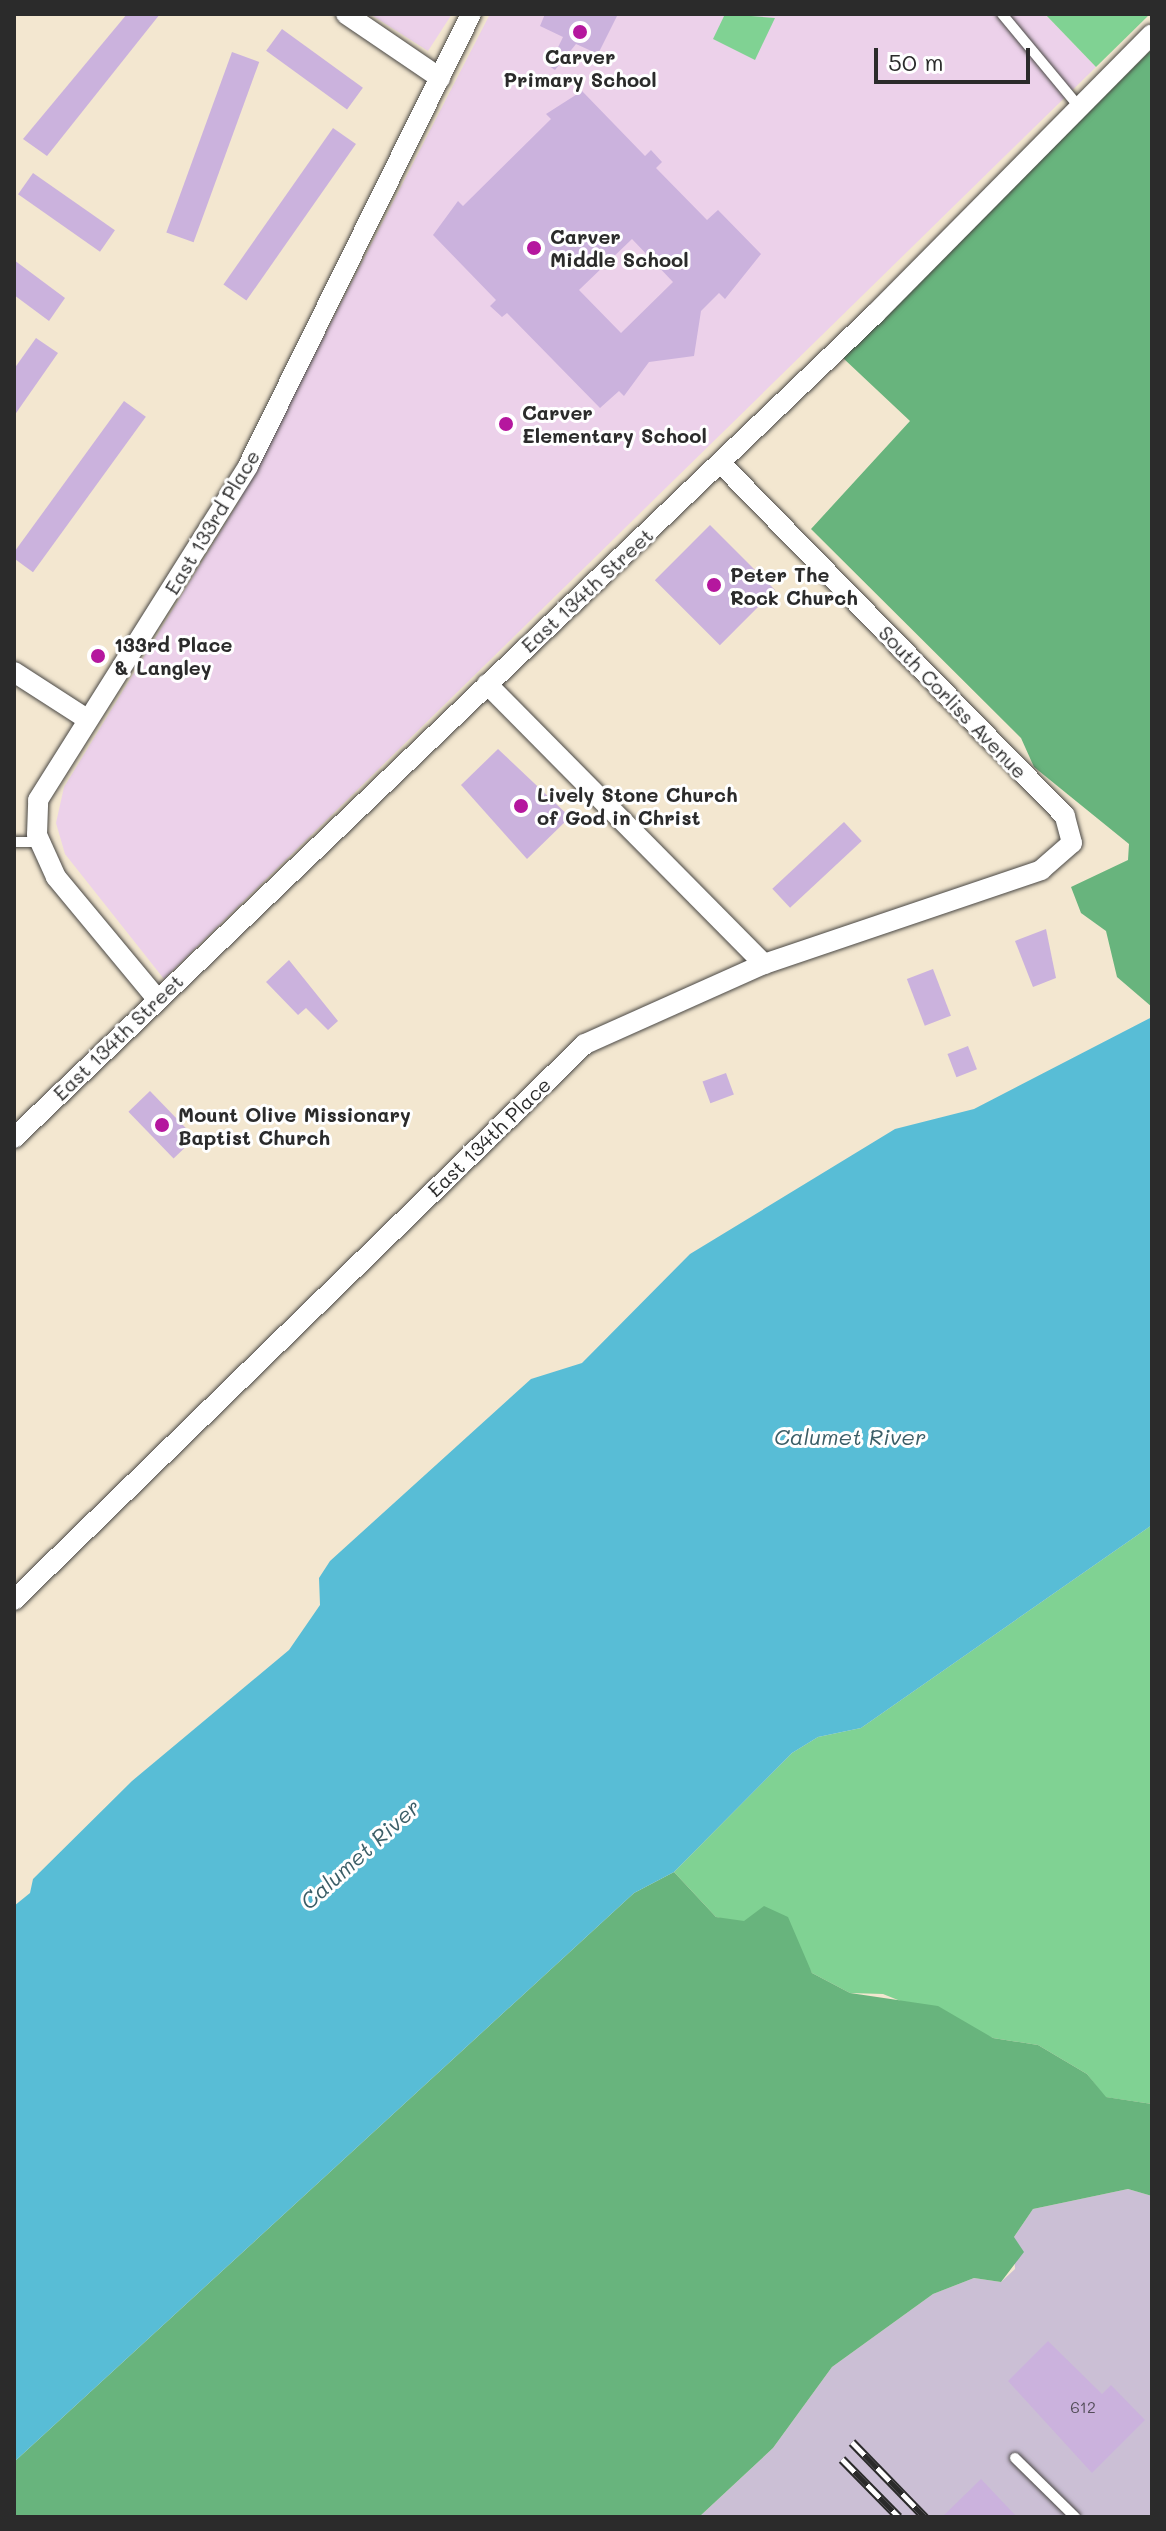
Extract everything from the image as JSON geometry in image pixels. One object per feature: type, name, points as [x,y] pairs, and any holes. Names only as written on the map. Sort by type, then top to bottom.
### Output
[{"type":"street","points":[[346,14],[440,78]]},
{"type":"street","name":"East 133rd Place","points":[[158,1000],[56,877],[39,842],[38,800],[248,466],[471,14]]},
{"type":"street","name":"East 134th Street","points":[[14,1138],[720,463],[1152,34]]},
{"type":"street","name":"South Corliss Avenue","points":[[720,463],[1065,816],[1072,843]]},
{"type":"street","points":[[14,672],[87,719]]},
{"type":"street","points":[[487,684],[764,964]]},
{"type":"street","name":"East 134th Place","points":[[14,1600],[585,1044],[764,964],[1041,870],[1072,843]]},
{"type":"lane","points":[[1002,14],[1080,108]]},
{"type":"lane","points":[[14,842],[39,842]]},
{"type":"lane","points":[[1015,2458],[1075,2517]]},
{"type":"shaded area","points":[[370,14],[452,14],[428,51]]},
{"type":"shaded area","name":"Carver Elementary School","points":[[490,14],[1045,14],[1096,67],[164,979],[65,854],[56,823],[64,787],[238,503]]},
{"type":"shaded area","points":[[1128,2189],[1152,2196],[1152,2517],[699,2517],[773,2448],[832,2367],[933,2294],[974,2278],[1001,2282],[1015,2269],[1014,2237],[1033,2209]]},
{"type":"green space","points":[[725,14],[775,18],[755,60],[713,39]]},
{"type":"green space","points":[[1045,14],[1150,14],[1096,67]]},
{"type":"green space","points":[[1152,49],[1152,1007],[1117,977],[1106,931],[1081,913],[1071,887],[1128,860],[1129,844],[1034,767],[1021,738],[811,529],[910,421],[843,358]]},
{"type":"green space","points":[[1152,1525],[1152,2104],[1105,2097],[1087,2074],[1038,2045],[993,2038],[883,1994],[850,1993],[812,1973],[791,1936],[716,1917],[674,1872],[792,1753],[818,1737],[861,1728]]},
{"type":"green space","points":[[674,1872],[716,1917],[744,1921],[764,1906],[788,1917],[812,1973],[850,1993],[938,2006],[993,2038],[1038,2045],[1087,2074],[1106,2097],[1152,2104],[1152,2196],[1128,2189],[1033,2209],[1014,2237],[1024,2252],[1001,2282],[974,2278],[933,2294],[832,2367],[773,2448],[699,2517],[14,2517],[14,2462],[634,1893]]},
{"type":"water","name":"Calumet River","points":[[1152,1017],[1152,1525],[861,1728],[818,1737],[792,1753],[674,1872],[634,1893],[14,2462],[14,1906],[30,1893],[33,1879],[132,1781],[289,1650],[320,1605],[319,1578],[330,1561],[531,1379],[582,1363],[690,1254],[895,1129],[974,1109]]},
{"type":"building","points":[[127,14],[160,14],[47,156],[23,139]]},
{"type":"building","name":"Carver Primary School","points":[[545,14],[618,14],[598,54],[576,44],[555,70],[549,66],[563,37],[540,26]]},
{"type":"building","points":[[282,29],[363,88],[347,110],[266,51]]},
{"type":"building","points":[[232,52],[259,62],[194,242],[166,232]]},
{"type":"building","name":"Carver Middle School","points":[[582,91],[645,156],[651,150],[662,162],[656,168],[707,220],[718,210],[761,254],[725,299],[719,293],[701,311],[694,356],[649,362],[624,396],[619,391],[600,408],[507,313],[502,317],[490,306],[496,300],[433,235],[458,201],[463,206],[551,119],[546,114]],"holes":[[[632,239],[673,282],[621,333],[579,290]]]},
{"type":"building","points":[[333,128],[356,144],[246,301],[223,284]]},
{"type":"building","points":[[33,173],[115,230],[100,252],[18,194]]},
{"type":"building","points":[[14,260],[65,298],[49,321],[14,295]]},
{"type":"building","points":[[36,338],[58,353],[14,416],[14,369]]},
{"type":"building","points":[[124,401],[146,417],[33,572],[14,558],[14,552]]},
{"type":"building","name":"Peter The Rock Church","points":[[710,525],[775,590],[720,645],[655,580]]},
{"type":"building","name":"Lively Stone Church of God in Christ","points":[[498,749],[570,817],[527,859],[461,785]]},
{"type":"building","points":[[844,822],[862,841],[790,908],[772,889]]},
{"type":"building","points":[[1046,929],[1056,978],[1033,987],[1015,941]]},
{"type":"building","points":[[289,960],[338,1021],[328,1030],[306,1008],[298,1015],[266,982]]},
{"type":"building","points":[[933,969],[951,1016],[925,1026],[907,979]]},
{"type":"building","points":[[968,1046],[977,1069],[956,1077],[947,1054]]},
{"type":"building","points":[[726,1073],[734,1095],[710,1103],[703,1082]]},
{"type":"building","name":"Mount Olive Missionary Baptist Church","points":[[150,1091],[195,1138],[174,1159],[128,1112]]},
{"type":"building","points":[[1048,2341],[1102,2394],[1111,2385],[1145,2420],[1092,2473],[1008,2381]]},
{"type":"building","points":[[981,2479],[1017,2517],[942,2517]]},
{"type":"railway","points":[[852,2442],[925,2517]]},
{"type":"railway","points":[[842,2459],[899,2517]]},
{"type":"place","name":"Carver Primary School","points":[[580,32]]},
{"type":"place","name":"Carver Middle School","points":[[534,248]]},
{"type":"place","name":"Carver Elementary School","points":[[506,424]]},
{"type":"place","name":"Peter The Rock Church","points":[[714,585]]},
{"type":"place","name":"133rd Place & Langley","points":[[98,656]]},
{"type":"place","name":"Lively Stone Church of God in Christ","points":[[521,806]]},
{"type":"place","name":"Mount Olive Missionary Baptist Church","points":[[162,1125]]}]
